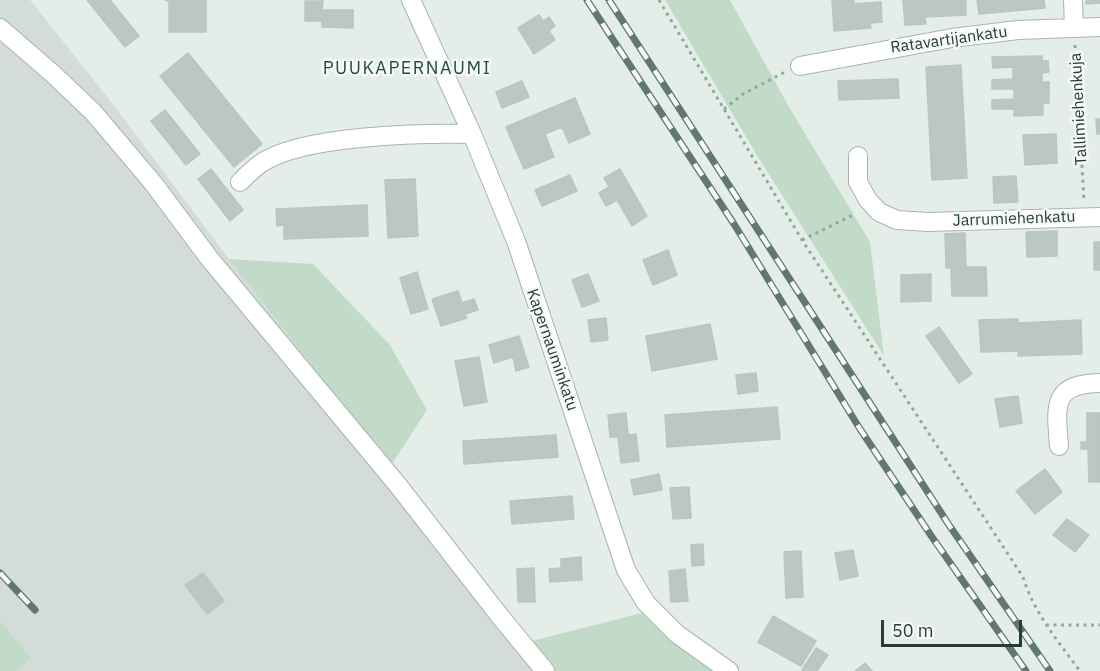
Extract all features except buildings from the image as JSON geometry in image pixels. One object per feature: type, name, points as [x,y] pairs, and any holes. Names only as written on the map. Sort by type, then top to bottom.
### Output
[{"type":"street","name":"Kapernauminkatu","points":[[411,0],[472,134],[516,241],[626,570],[646,603],[677,634],[729,671]]},
{"type":"street","points":[[1072,0],[1074,27]]},
{"type":"street","name":"Ratavartijankatu","points":[[801,66],[952,38],[1018,30],[1100,27]]},
{"type":"street","points":[[0,28],[93,112],[146,174],[209,258],[375,456],[545,671]]},
{"type":"street","points":[[240,182],[261,163],[297,147],[391,136],[472,134]]},
{"type":"street","points":[[858,156],[858,182],[874,207]]},
{"type":"street","name":"Jarrumiehenkatu","points":[[874,207],[879,212],[897,220],[928,222],[1092,217]]},
{"type":"street","points":[[1059,446],[1057,416],[1059,401],[1067,389],[1100,383]]},
{"type":"path","points":[[659,0],[802,240],[1023,577],[1029,595],[1046,625],[1080,671]]},
{"type":"path","name":"Tallimiehenkuja","points":[[1074,27],[1092,217]]},
{"type":"path","points":[[724,109],[743,93],[801,66]]},
{"type":"path","points":[[802,240],[874,207]]},
{"type":"path","points":[[1046,625],[1100,625]]},
{"type":"shaded area","points":[[0,0],[30,0],[112,103],[229,259],[548,671],[0,671]]},
{"type":"green space","points":[[665,0],[730,0],[789,107],[870,242],[884,356],[758,157]]},
{"type":"green space","points":[[229,259],[313,264],[390,345],[427,410],[390,467]]},
{"type":"green space","points":[[642,613],[673,642],[716,671],[548,671],[524,643]]},
{"type":"green space","points":[[0,621],[31,658],[17,671],[0,671]]},
{"type":"railway","points":[[587,0],[734,224],[860,429],[1026,671]]},
{"type":"railway","points":[[609,0],[949,525],[1050,671]]},
{"type":"railway","points":[[0,573],[35,610]]},
{"type":"district","name":"PUUKAPERNAUMI","points":[[407,69]]}]
